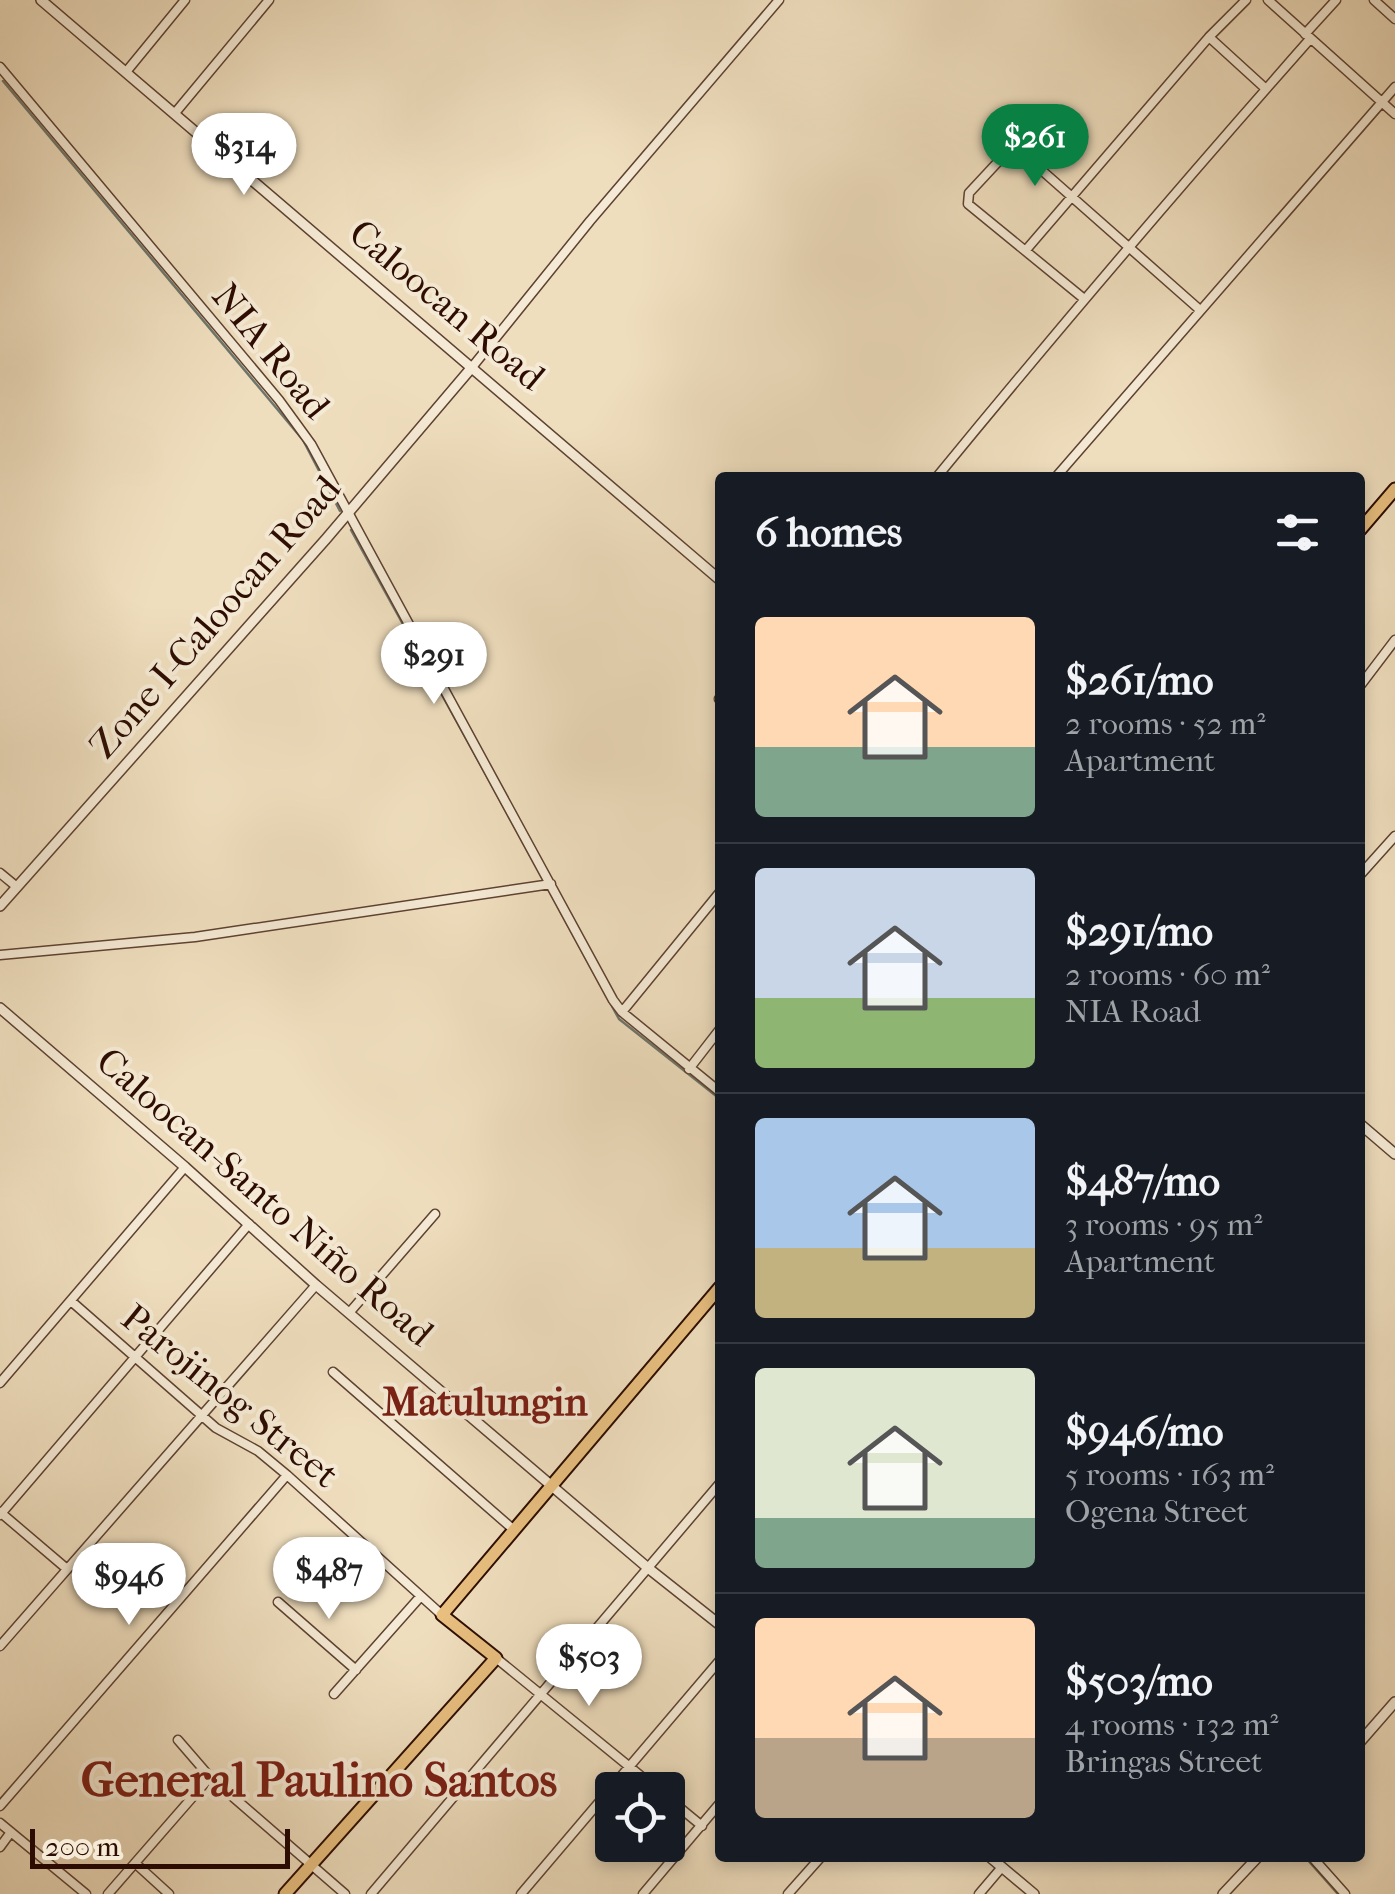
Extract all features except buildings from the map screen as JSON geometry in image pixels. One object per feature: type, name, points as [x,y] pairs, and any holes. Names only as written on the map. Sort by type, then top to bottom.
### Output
[{"type":"main road","points":[[1365,524],[1395,489]]},
{"type":"main road","points":[[285,1894],[496,1658],[442,1615],[715,1293]]},
{"type":"street","name":"Caloocan Road","points":[[41,0],[715,576]]},
{"type":"street","points":[[126,72],[185,0]]},
{"type":"street","points":[[175,113],[269,0]]},
{"type":"street","points":[[473,366],[590,220],[778,0]]},
{"type":"street","points":[[1026,250],[1246,0]]},
{"type":"street","points":[[1268,0],[1395,114]]},
{"type":"street","points":[[941,472],[1083,298],[1131,248],[1266,89],[1336,0]]},
{"type":"street","points":[[1374,0],[1395,18]]},
{"type":"street","points":[[1210,37],[1266,89]]},
{"type":"street","name":"NIA Road","points":[[2,72],[298,424],[622,1012],[715,1088]]},
{"type":"street","points":[[1060,472],[1395,87]]},
{"type":"street","points":[[1083,298],[968,204],[969,194],[1012,150],[1021,152],[1073,196],[1200,310]]},
{"type":"street","name":"Zone I-Caloocan Road","points":[[0,906],[473,366]]},
{"type":"street","points":[[1365,679],[1395,640]]},
{"type":"street","points":[[1365,869],[1395,836]]},
{"type":"street","points":[[0,873],[17,887]]},
{"type":"street","points":[[0,955],[196,938],[551,884]]},
{"type":"street","points":[[622,1012],[715,898]]},
{"type":"street","name":"Caloocan-Santo Niño Road","points":[[0,1008],[316,1285],[715,1621]]},
{"type":"street","points":[[689,1069],[715,1035]]},
{"type":"street","points":[[1365,1128],[1395,1154]]},
{"type":"street","points":[[0,1383],[185,1167]]},
{"type":"street","points":[[349,1313],[435,1214]]},
{"type":"street","points":[[67,1569],[0,1514],[248,1224]]},
{"type":"street","points":[[0,1646],[316,1285]]},
{"type":"street","name":"Parojinog Street","points":[[71,1300],[201,1415],[228,1436],[258,1450],[442,1615]]},
{"type":"street","points":[[333,1372],[514,1530]]},
{"type":"street","points":[[0,1806],[287,1475]]},
{"type":"street","points":[[371,1894],[715,1489]]},
{"type":"street","points":[[334,1694],[420,1598]]},
{"type":"street","points":[[278,1602],[356,1670]]},
{"type":"street","points":[[496,1658],[636,1772]]},
{"type":"street","points":[[521,1894],[715,1666]]},
{"type":"street","points":[[1365,1736],[1395,1702]]},
{"type":"street","points":[[178,1740],[210,1777],[345,1894]]},
{"type":"street","points":[[108,1894],[210,1777]]},
{"type":"street","points":[[643,1894],[715,1809]]},
{"type":"street","points":[[685,1812],[702,1826]]},
{"type":"street","points":[[0,1823],[86,1894]]},
{"type":"street","points":[[0,1847],[12,1832]]},
{"type":"street","points":[[788,1894],[816,1862]]},
{"type":"street","points":[[996,1862],[1034,1894]]},
{"type":"street","points":[[1224,1894],[1253,1862]]},
{"type":"street","points":[[1317,1862],[1344,1894]]},
{"type":"street","points":[[134,1863],[169,1894]]},
{"type":"street","points":[[979,1894],[1002,1867]]},
{"type":"waterway","points":[[3,81],[303,440],[340,511]]},
{"type":"waterway","points":[[351,530],[543,878]]},
{"type":"waterway","points":[[557,905],[619,1019],[715,1095]]},
{"type":"waterway","points":[[1310,1862],[1338,1894]]},
{"type":"district","name":"Matulungin","points":[[485,1402]]},
{"type":"district","name":"General Paulino Santos","points":[[319,1780]]}]
